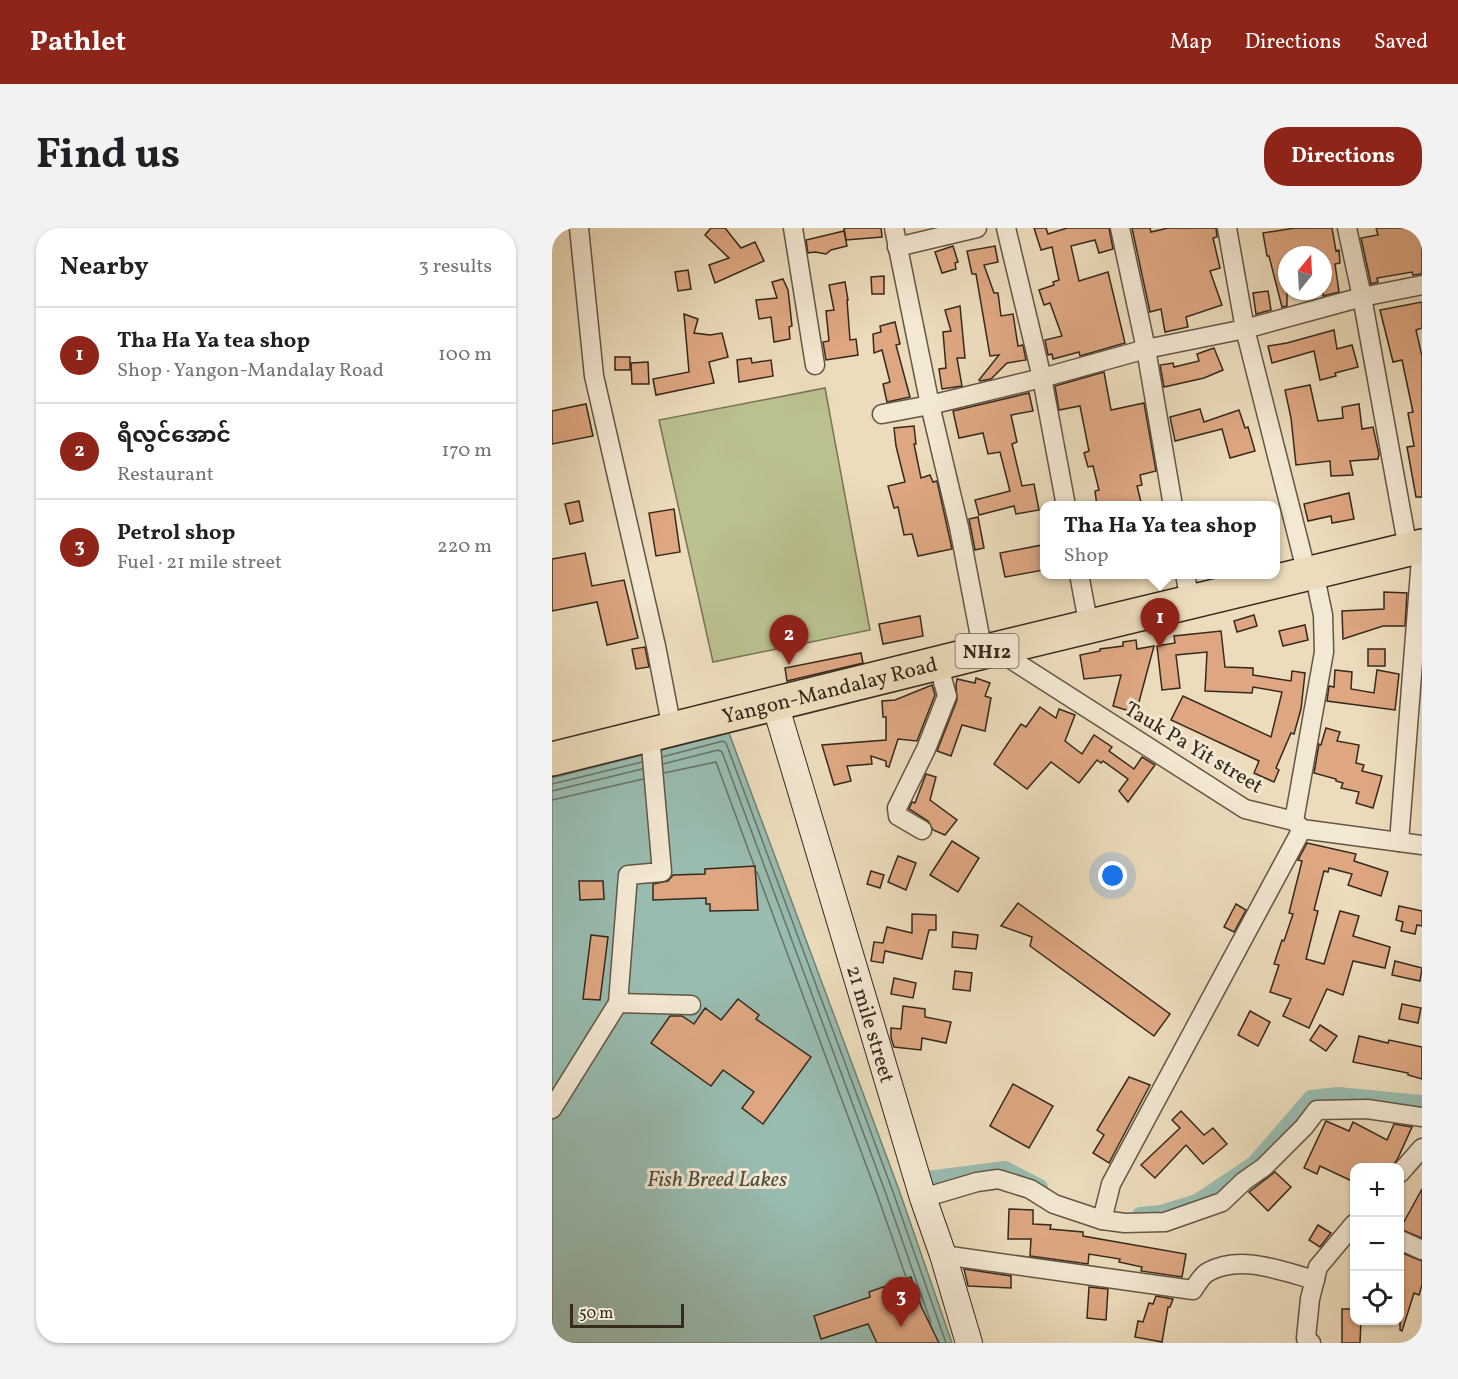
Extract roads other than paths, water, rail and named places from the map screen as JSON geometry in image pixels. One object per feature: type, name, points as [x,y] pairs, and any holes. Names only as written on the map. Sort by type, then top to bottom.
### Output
[{"type":"highway","name":"Yangon-Mandalay Road","points":[[1280,577],[1311,573],[1415,548]]},
{"type":"highway","name":"Yangon-Mandalay Road","points":[[552,759],[1089,627],[1188,588],[1262,579]]},
{"type":"street","points":[[552,1109],[618,1003],[628,875],[662,872],[661,732],[656,646],[594,376],[579,228]]},
{"type":"street","points":[[793,228],[815,365]]},
{"type":"street","points":[[894,228],[930,405],[989,650]]},
{"type":"street","points":[[897,248],[977,228]]},
{"type":"street","points":[[1006,228],[1042,378],[1065,501]]},
{"type":"street","points":[[1120,228],[1146,349],[1172,501]]},
{"type":"street","points":[[1102,1220],[1111,1184],[1298,825],[1324,652],[1323,615],[1245,329],[1227,228]]},
{"type":"street","points":[[1347,228],[1415,548],[1399,842]]},
{"type":"street","points":[[882,414],[930,405],[1042,378],[1146,349],[1245,329],[1362,297],[1422,285]]},
{"type":"street","points":[[1080,579],[1089,627]]},
{"type":"street","name":"Tauk Pa Yit street","points":[[989,650],[1245,809],[1298,825],[1422,845]]},
{"type":"street","points":[[922,830],[898,816],[897,808],[926,749],[947,696],[938,663]]},
{"type":"street","name":"21 mile street","points":[[775,704],[923,1198],[943,1255],[969,1343]]},
{"type":"street","points":[[618,1003],[691,1005]]},
{"type":"street","points":[[923,1198],[977,1182],[998,1179],[1030,1189],[1054,1204],[1102,1220],[1125,1223],[1165,1222],[1222,1202],[1244,1181],[1264,1167],[1304,1127],[1317,1110],[1367,1109],[1422,1117]]},
{"type":"street","points":[[1404,1169],[1422,1149]]},
{"type":"street","points":[[1311,1343],[1306,1338],[1310,1299],[1318,1267],[1350,1229]]},
{"type":"street","points":[[1404,1242],[1422,1250]]},
{"type":"street","points":[[943,1255],[1192,1290],[1206,1273],[1233,1262],[1274,1269],[1315,1281]]},
{"type":"water","name":"Fish Breed Lakes","points":[[729,733],[899,1190],[952,1343],[552,1343],[552,778]]},
{"type":"waterway","points":[[1140,1215],[1161,1213],[1197,1202],[1254,1164],[1311,1098],[1338,1095],[1422,1103]]},
{"type":"waterway","points":[[928,1179],[1005,1169],[1040,1187]]},
{"type":"place","name":"Tha Ha Ya tea shop","points":[[1160,648]]},
{"type":"place","name":"ရီလွင်အောင်","points":[[789,665]]},
{"type":"place","name":"Petrol shop","points":[[901,1327]]}]
